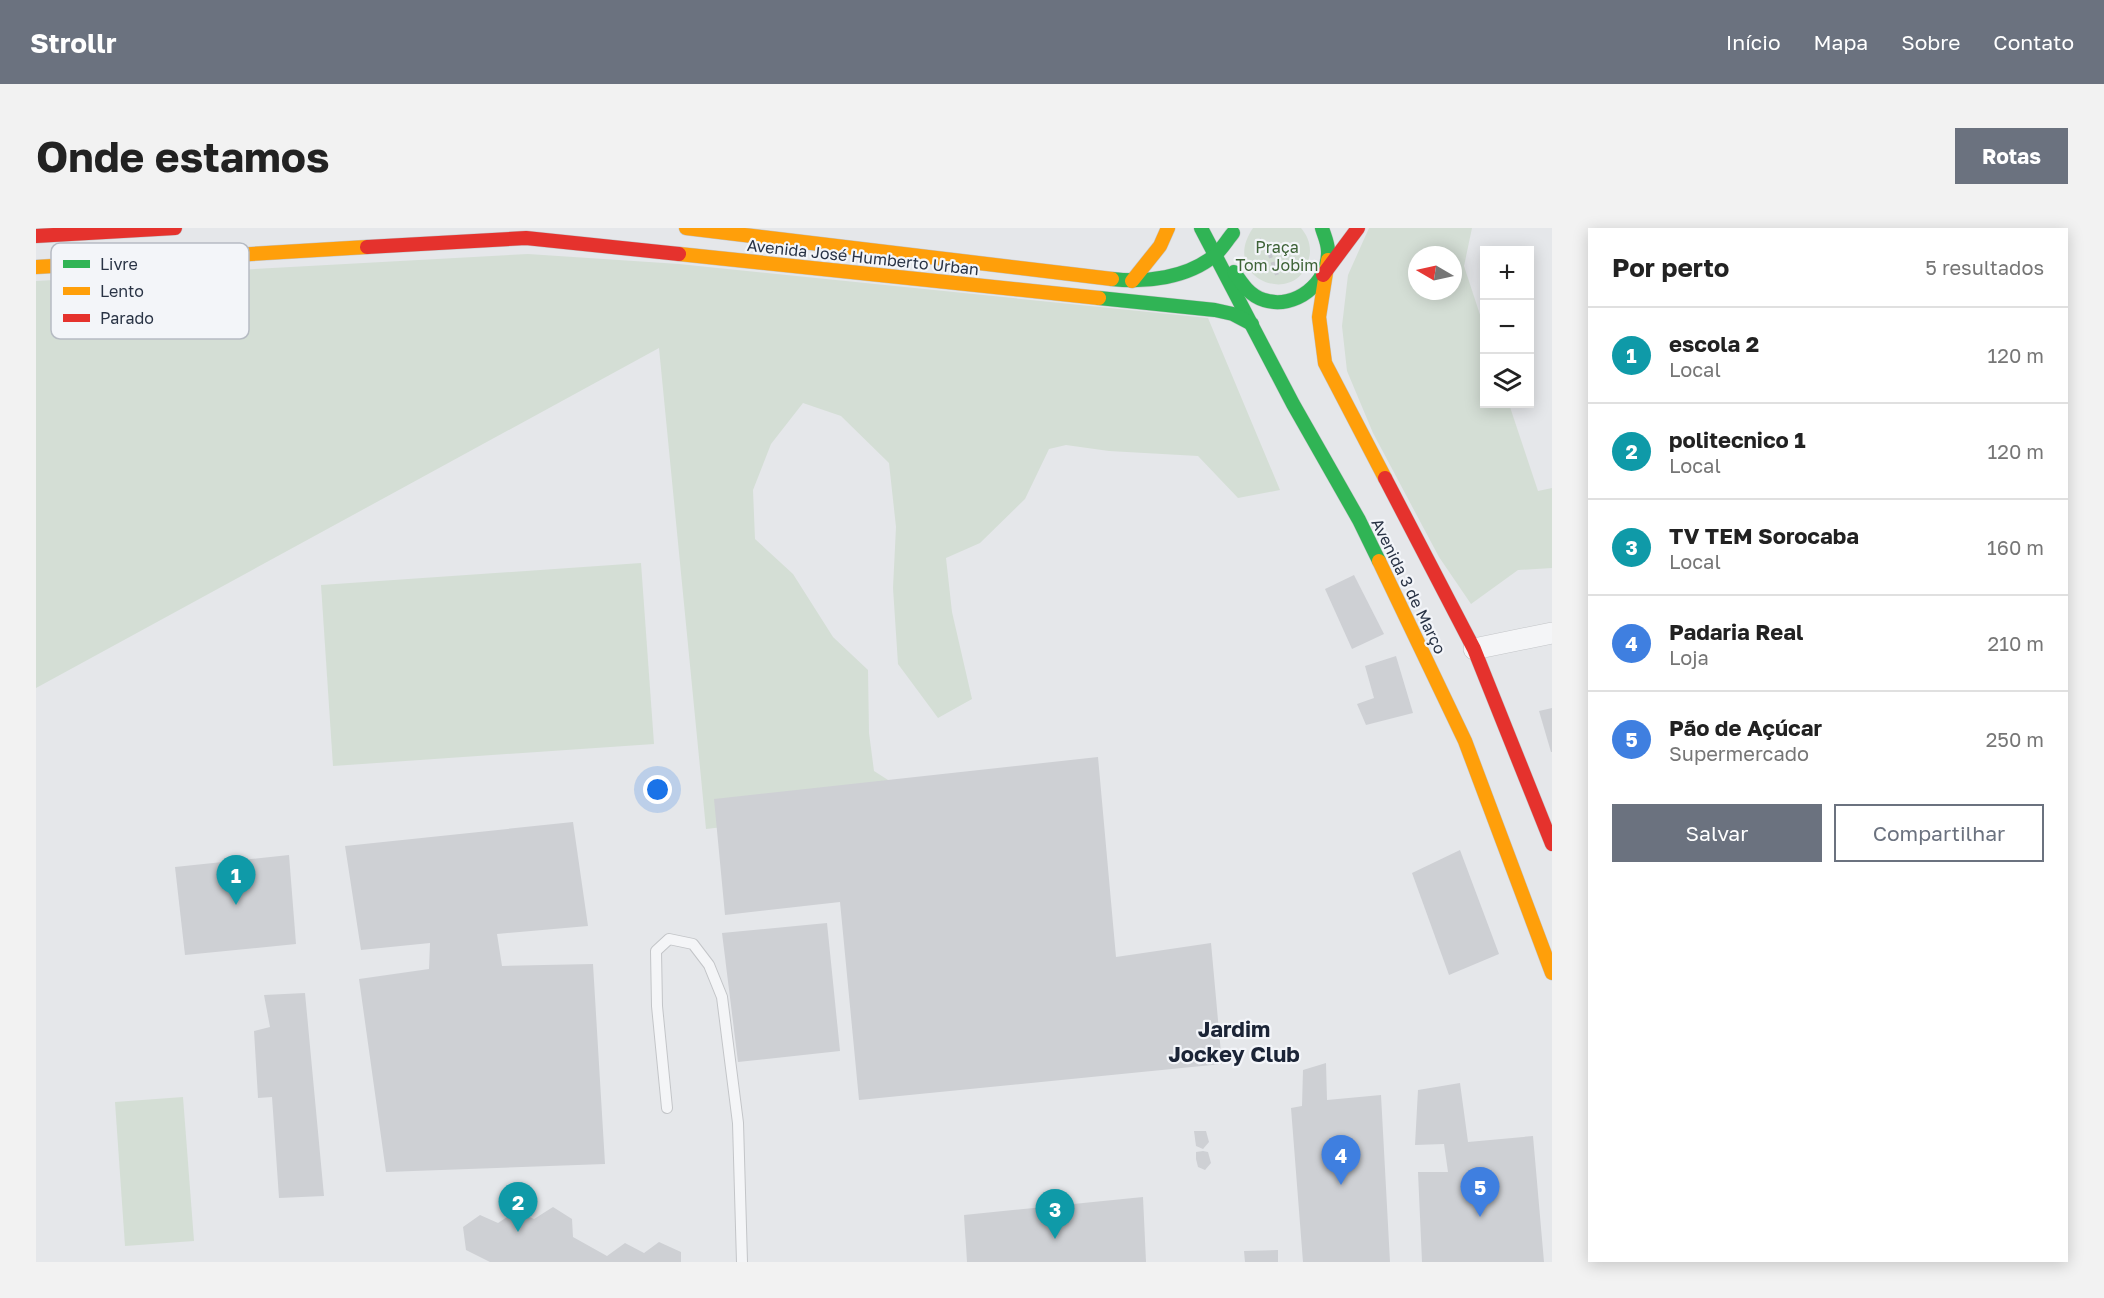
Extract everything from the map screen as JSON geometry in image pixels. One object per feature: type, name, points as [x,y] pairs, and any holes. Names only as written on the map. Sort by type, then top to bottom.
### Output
[{"type":"street","points":[[36,236],[175,228]]},
{"type":"street","name":"Avenida José Humberto Urban","points":[[686,228],[1132,281],[1176,273],[1222,255],[1234,230]]},
{"type":"street","points":[[1132,281],[1160,246],[1168,228]]},
{"type":"street","name":"Avenida 3 de Março","points":[[1201,228],[1222,255],[1230,283],[1359,520],[1465,741],[1552,974]]},
{"type":"street","points":[[1322,228],[1328,249],[1325,270]]},
{"type":"street","points":[[1222,255],[1243,288],[1253,295],[1275,302],[1299,298],[1309,292],[1358,228]]},
{"type":"street","name":"Avenida José Humberto Urban","points":[[249,254],[526,238],[1215,310],[1233,314],[1252,324]]},
{"type":"street","name":"Avenida José Humberto Urban","points":[[36,267],[51,266]]},
{"type":"street","name":"Avenida 3 de Março","points":[[1325,270],[1318,321],[1325,363],[1474,650],[1552,844]]},
{"type":"street","points":[[1474,650],[1552,633]]},
{"type":"lane","points":[[667,1108],[657,1006],[656,951],[669,939],[693,944],[709,965],[723,997],[738,1123],[742,1262]]},
{"type":"green space","name":"Praça Tom Jobim","points":[[1253,228],[1301,228],[1310,246],[1309,258],[1302,273],[1291,282],[1277,284],[1264,281],[1252,273],[1245,261],[1245,246]]},
{"type":"green space","points":[[1369,228],[1472,228],[1464,266],[1480,315],[1480,408],[1510,408],[1538,491],[1552,488],[1552,568],[1518,570],[1471,604],[1439,557],[1373,433],[1347,371],[1342,326],[1348,275]]},
{"type":"green space","points":[[528,254],[679,264],[1208,318],[1280,490],[1238,498],[1198,456],[1109,451],[1066,445],[1049,449],[1025,499],[980,543],[946,558],[952,612],[972,699],[938,718],[898,664],[893,588],[896,527],[889,463],[841,416],[803,403],[771,444],[753,490],[755,539],[793,574],[833,637],[868,670],[869,733],[874,771],[899,787],[892,807],[706,829],[659,348],[36,688],[36,281],[51,280],[51,339],[249,339],[249,269]]},
{"type":"green space","points":[[641,563],[654,744],[333,766],[321,585]]},
{"type":"green space","points":[[183,1097],[194,1241],[125,1246],[115,1102]]},
{"type":"building","points":[[1354,575],[1384,634],[1352,649],[1325,589]]},
{"type":"building","points":[[1396,656],[1413,713],[1366,725],[1357,704],[1374,698],[1365,666]]},
{"type":"building","points":[[1552,708],[1552,752],[1551,752],[1539,711]]},
{"type":"building","points":[[1098,757],[1116,957],[1211,943],[1222,1064],[859,1100],[840,902],[725,915],[714,799]]},
{"type":"building","points":[[573,822],[588,926],[497,934],[502,966],[593,964],[605,1164],[386,1172],[359,979],[429,969],[430,943],[361,950],[345,846]]},
{"type":"building","points":[[1460,850],[1499,954],[1449,975],[1412,873]]},
{"type":"building","points":[[289,855],[296,944],[185,955],[175,867]]},
{"type":"building","points":[[827,923],[840,1051],[738,1062],[722,933]]},
{"type":"building","points":[[305,993],[324,1196],[279,1198],[272,1097],[258,1098],[254,1031],[270,1027],[264,995]]},
{"type":"building","points":[[1326,1063],[1327,1100],[1381,1095],[1390,1262],[1303,1262],[1291,1108],[1302,1106],[1303,1070]]},
{"type":"building","points":[[1460,1083],[1468,1142],[1533,1136],[1544,1262],[1422,1262],[1418,1172],[1448,1172],[1444,1144],[1415,1145],[1418,1090]]},
{"type":"building","points":[[1194,1131],[1206,1131],[1209,1142],[1203,1149],[1196,1146]]},
{"type":"building","points":[[1196,1152],[1208,1152],[1211,1163],[1205,1170],[1198,1167],[1196,1159]]},
{"type":"building","points":[[1143,1197],[1146,1262],[967,1262],[964,1215]]},
{"type":"building","points":[[553,1207],[572,1219],[573,1237],[607,1256],[625,1243],[644,1253],[659,1242],[681,1252],[681,1262],[490,1262],[466,1250],[463,1227],[480,1215],[498,1223],[516,1211],[534,1219]]},
{"type":"building","points":[[1278,1250],[1278,1262],[1245,1262],[1244,1251]]},
{"type":"traffic: fast","points":[[1201,228],[1293,404],[1359,520],[1379,561]]},
{"type":"traffic: fast","points":[[1234,272],[1247,289],[1264,300],[1276,302],[1298,297],[1316,283],[1327,263],[1328,248],[1322,228]]},
{"type":"traffic: fast","points":[[1112,279],[1152,279],[1179,274],[1204,263],[1215,255],[1233,233]]},
{"type":"traffic: fast","points":[[1099,298],[1215,310],[1233,314],[1252,324]]},
{"type":"traffic: slow","points":[[686,228],[1112,279]]},
{"type":"traffic: slow","points":[[1132,281],[1160,246],[1168,228]]},
{"type":"traffic: slow","points":[[249,254],[367,247]]},
{"type":"traffic: slow","points":[[679,254],[1099,298]]},
{"type":"traffic: slow","points":[[1328,260],[1319,317],[1325,363],[1385,478]]},
{"type":"traffic: slow","points":[[36,267],[51,266]]},
{"type":"traffic: slow","points":[[1379,561],[1465,741],[1552,973]]},
{"type":"traffic: jam","points":[[36,236],[175,228]]},
{"type":"traffic: jam","points":[[1323,275],[1358,228]]},
{"type":"traffic: jam","points":[[367,247],[526,238],[679,254]]},
{"type":"traffic: jam","points":[[1385,478],[1474,649],[1552,844]]},
{"type":"place","name":"escola 2","points":[[236,905]]},
{"type":"place","name":"Padaria Real","points":[[1341,1185]]},
{"type":"place","name":"Pão de Açúcar","points":[[1480,1217]]},
{"type":"place","name":"politecnico 1","points":[[518,1232]]},
{"type":"place","name":"TV TEM Sorocaba","points":[[1055,1239]]},
{"type":"district","name":"Jardim Jockey Club","points":[[1234,1040]]}]
